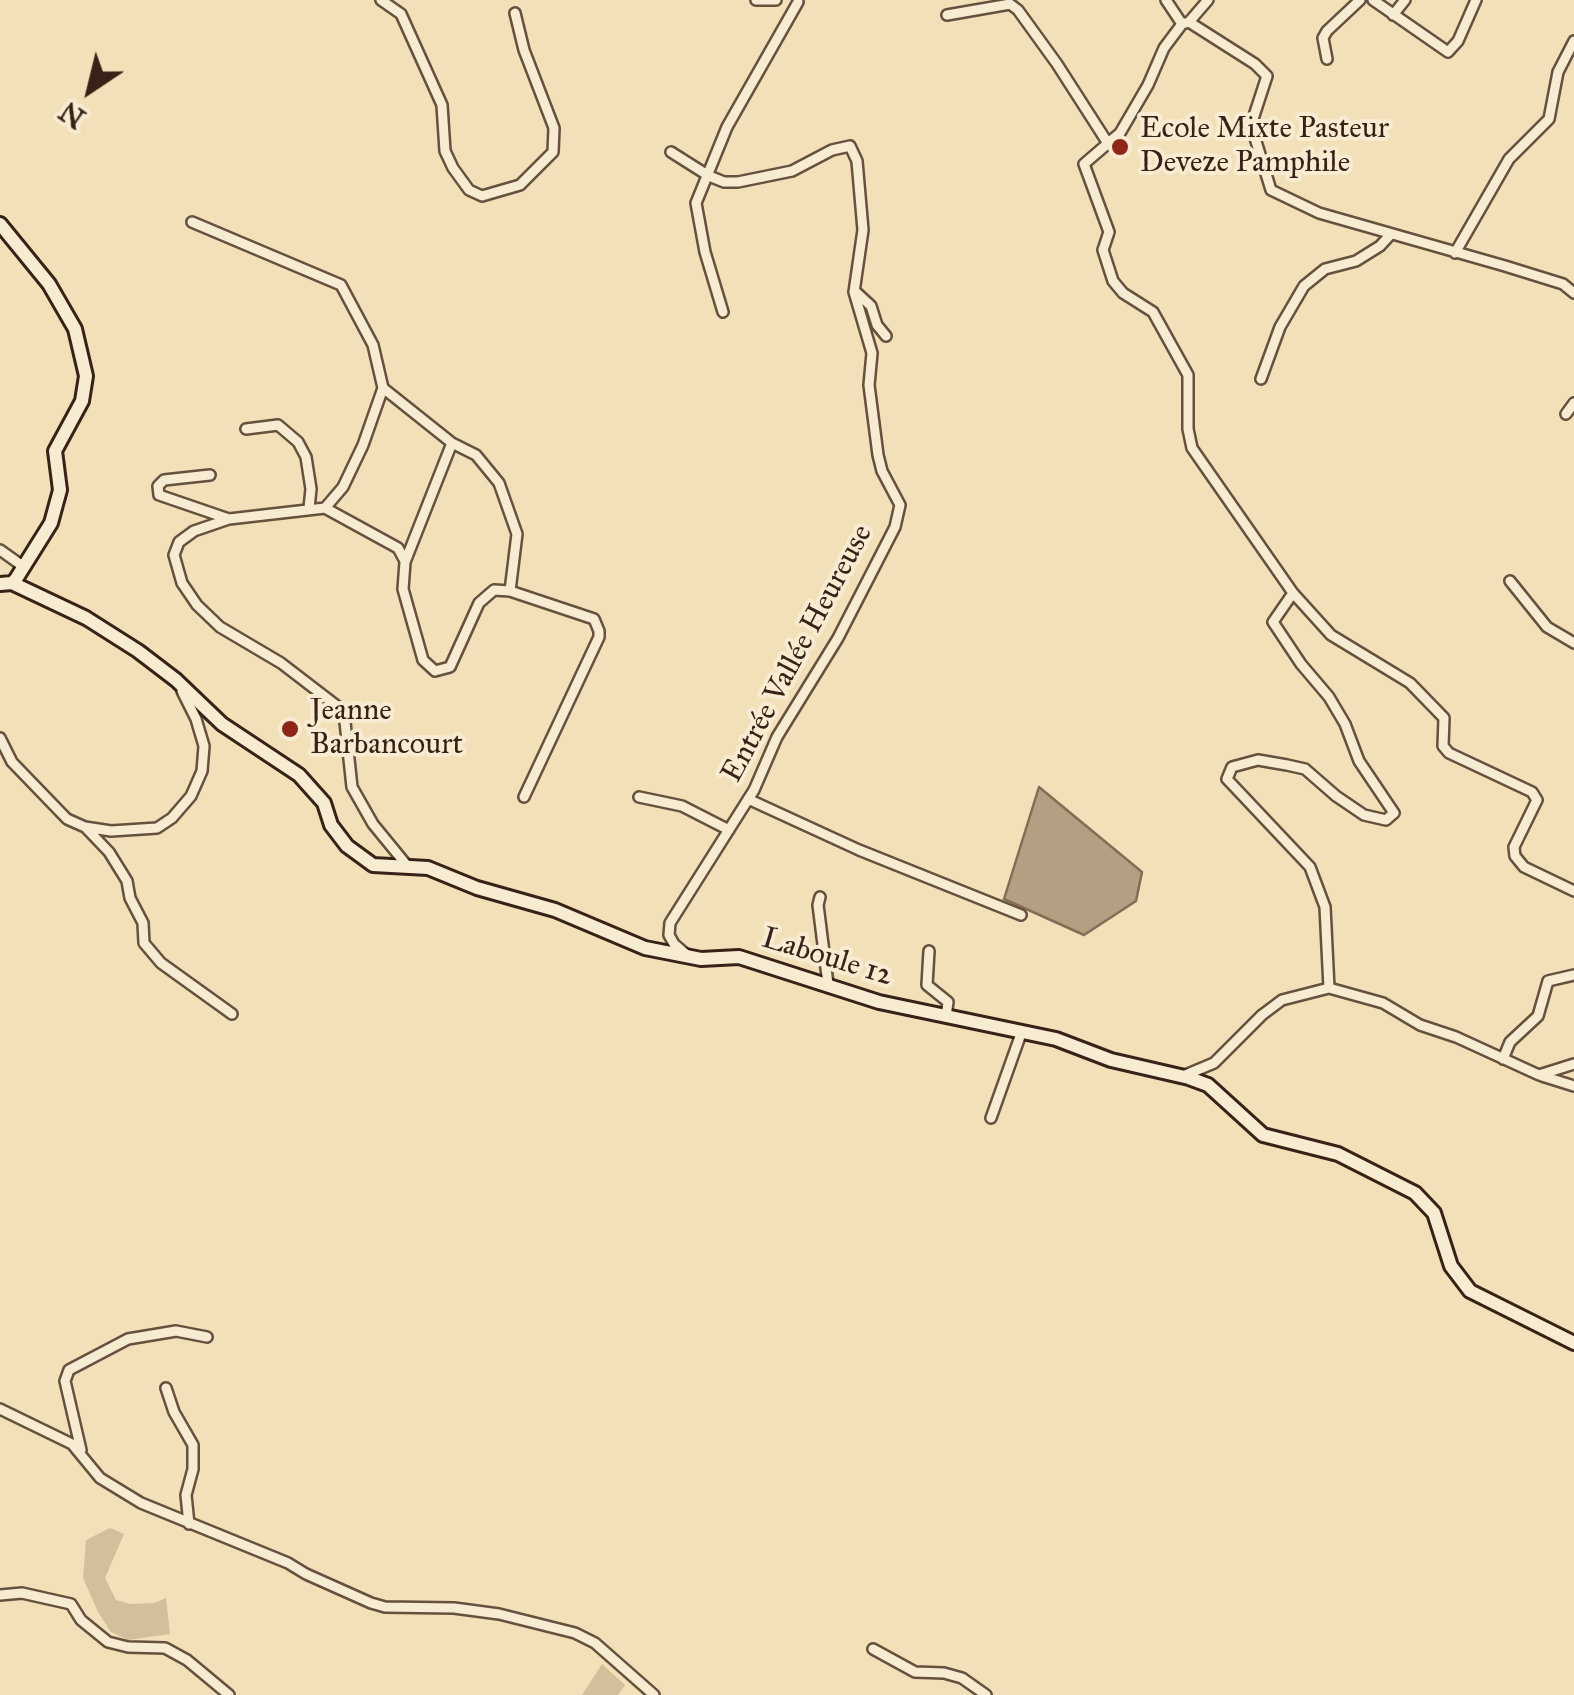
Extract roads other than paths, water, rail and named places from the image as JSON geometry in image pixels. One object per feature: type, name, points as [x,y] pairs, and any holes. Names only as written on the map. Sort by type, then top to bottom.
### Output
[{"type":"street","points":[[381,0],[401,14],[442,105],[445,151],[453,168],[470,190],[482,196],[520,185],[552,152],[554,128],[514,14]]},
{"type":"street","points":[[756,0],[776,0]]},
{"type":"street","points":[[723,312],[696,210],[727,127],[800,0]]},
{"type":"street","points":[[1166,0],[1186,22],[1255,64],[1266,76],[1251,125],[1271,190],[1319,213],[1563,284],[1574,293]]},
{"type":"street","points":[[1208,0],[1164,48],[1132,116],[1109,145],[1084,164],[1109,232],[1103,250],[1106,264],[1123,293],[1153,312],[1188,375],[1192,448],[1294,593],[1331,635],[1410,683],[1444,718],[1443,746],[1449,753],[1532,792],[1537,800],[1514,847],[1515,856],[1524,867],[1574,891]]},
{"type":"street","points":[[1327,59],[1327,31],[1360,0]]},
{"type":"street","points":[[1373,0],[1448,52],[1458,41],[1476,0]]},
{"type":"street","points":[[1393,16],[1404,0]]},
{"type":"street","points":[[946,15],[1010,4],[1018,10],[1109,145]]},
{"type":"street","points":[[1455,253],[1509,159],[1549,119],[1558,72],[1574,41]]},
{"type":"street","name":"Entrée Vallée Heureuse","points":[[690,956],[674,944],[669,935],[670,923],[748,799],[778,737],[838,638],[899,518],[900,505],[878,455],[869,385],[872,352],[854,292],[863,230],[857,161],[850,146],[832,150],[792,172],[753,182],[724,182],[709,176]]},
{"type":"street","points":[[671,152],[709,176]]},
{"type":"street","points":[[192,222],[341,286],[373,346],[383,388],[364,445],[342,487],[325,508]]},
{"type":"street","points":[[0,224],[50,284],[75,329],[86,376],[76,416],[56,451],[60,490],[57,507],[24,567],[6,584]]},
{"type":"street","points":[[1260,379],[1280,327],[1315,274],[1356,261],[1391,234]]},
{"type":"street","points":[[854,292],[872,306],[877,325],[886,336]]},
{"type":"street","points":[[383,388],[452,443],[476,455],[500,483],[517,534],[510,591]]},
{"type":"street","points":[[1566,414],[1574,403]]},
{"type":"street","points":[[246,429],[278,425],[298,442],[306,457],[310,508]]},
{"type":"street","points":[[452,443],[405,562],[403,589],[422,660],[435,670],[450,667],[479,603],[494,590],[510,591],[594,618],[599,637],[524,798]]},
{"type":"street","points":[[210,474],[164,480],[158,486],[159,494],[229,518]]},
{"type":"street","points":[[405,562],[398,548],[325,508],[229,518],[194,531],[179,542],[174,556],[182,583],[197,605],[220,627],[281,663],[337,706],[346,722],[352,787],[373,824],[409,868]]},
{"type":"street","points":[[0,550],[24,567]]},
{"type":"street","points":[[1510,581],[1547,627],[1574,643]]},
{"type":"street","name":"Laboule 12","points":[[6,584],[86,618],[176,680],[222,724],[300,775],[324,804],[332,824],[353,853],[373,864],[428,868],[477,888],[556,910],[645,948],[701,959],[738,957],[879,1002],[1022,1031],[1208,1085],[1263,1135],[1338,1154],[1415,1193],[1434,1213],[1451,1266],[1470,1291],[1574,1343]]},
{"type":"street","points":[[1294,593],[1273,622],[1329,698],[1345,724],[1359,761],[1394,813],[1386,820],[1364,814],[1305,769],[1287,765],[1258,760],[1232,767],[1228,779],[1310,867],[1325,907],[1329,988]]},
{"type":"street","points":[[0,738],[12,762],[67,819],[111,831],[157,828],[172,818],[190,796],[202,771],[204,746],[196,719],[176,680]]},
{"type":"street","points":[[639,796],[682,806],[729,830]]},
{"type":"street","points":[[748,799],[859,850],[1021,915]]},
{"type":"street","points":[[85,827],[110,852],[126,881],[143,923],[144,942],[162,963],[232,1014]]},
{"type":"street","points":[[820,897],[828,984]]},
{"type":"street","points":[[929,951],[928,988],[948,1002],[946,1018]]},
{"type":"street","points":[[1503,1060],[1510,1042],[1538,1016],[1548,981],[1574,974]]},
{"type":"street","points":[[1183,1076],[1208,1066],[1282,1000],[1329,988],[1383,1003],[1420,1025],[1456,1037],[1539,1076],[1574,1086]]},
{"type":"street","points":[[991,1118],[1022,1031]]},
{"type":"street","points":[[1539,1076],[1574,1064]]},
{"type":"street","points":[[1208,1066],[1208,1085]]},
{"type":"street","points":[[82,1453],[65,1380],[69,1370],[128,1339],[176,1331],[208,1337]]},
{"type":"street","points":[[166,1388],[174,1412],[193,1445],[193,1470],[186,1495],[189,1524]]},
{"type":"street","points":[[0,1409],[60,1436],[82,1453],[100,1478],[112,1487],[189,1524],[288,1562],[306,1574],[385,1607],[484,1612],[575,1633],[595,1643],[654,1695]]},
{"type":"street","points":[[0,1595],[22,1593],[70,1604],[81,1620],[108,1642],[165,1648],[188,1660],[228,1695]]},
{"type":"street","points":[[873,1649],[915,1672],[962,1678],[986,1695]]},
{"type":"place","name":"Ecole Mixte Pasteur Deveze Pamphile","points":[[1120,147]]},
{"type":"place","name":"Jeanne Barbancourt","points":[[290,729]]}]
